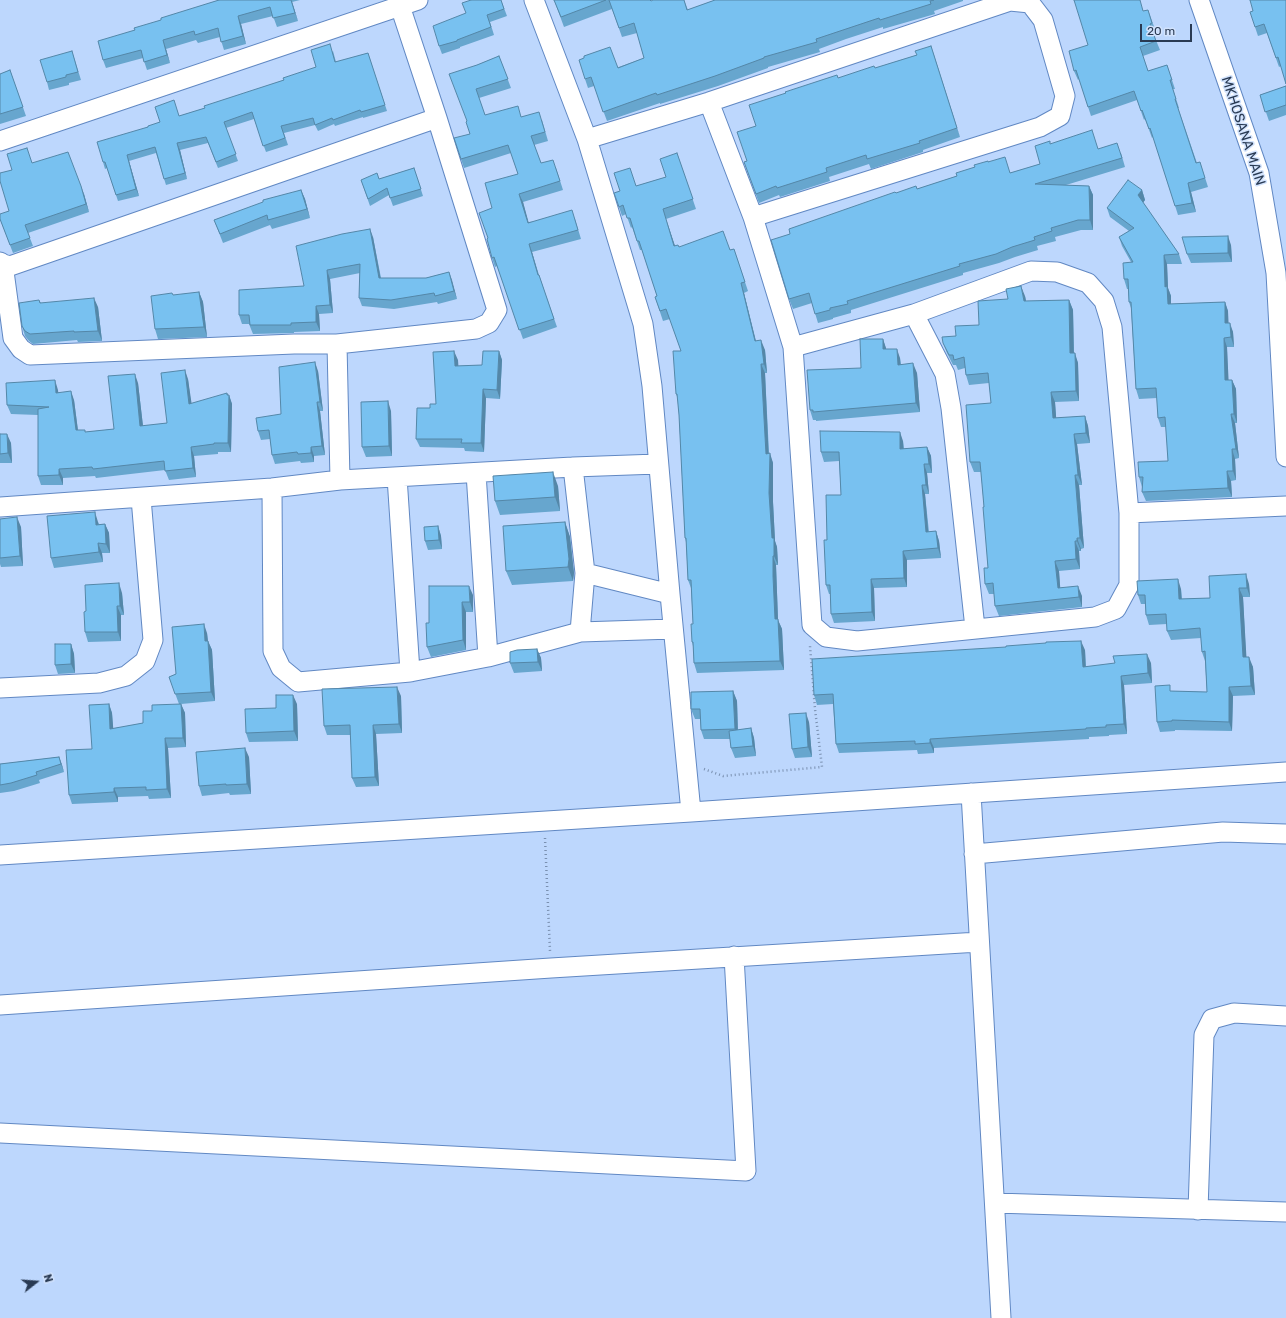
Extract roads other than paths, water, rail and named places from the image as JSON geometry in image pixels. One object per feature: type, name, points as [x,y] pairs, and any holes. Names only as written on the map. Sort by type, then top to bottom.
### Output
[{"type":"street","points":[[0,141],[418,0]]},
{"type":"street","points":[[534,0],[587,139],[643,324],[652,386],[673,629],[691,812]]},
{"type":"street","name":"MKHOSANA MAIN","points":[[1198,0],[1259,173],[1276,273],[1284,380],[1286,457]]},
{"type":"street","points":[[587,139],[709,102],[1010,1],[1030,3],[1043,20],[1065,96],[1060,116],[1040,126],[753,218]]},
{"type":"street","points":[[400,6],[437,118],[497,310],[490,323],[476,329],[337,344],[294,344],[30,355],[21,349],[13,338],[1,263],[10,266],[437,118]]},
{"type":"street","points":[[709,102],[753,218],[793,347],[812,625],[826,637],[856,641],[1095,617],[1116,609],[1130,586],[1129,513],[1112,327],[1104,301],[1088,283],[1057,272],[1031,271],[914,314],[793,347]]},
{"type":"street","points":[[914,314],[944,374],[951,408],[975,628]]},
{"type":"street","points":[[337,344],[340,480]]},
{"type":"street","points":[[0,507],[272,488],[340,480],[573,467],[658,464]]},
{"type":"street","points":[[573,467],[585,573],[580,632]]},
{"type":"street","points":[[476,473],[488,657]]},
{"type":"street","points":[[397,477],[410,672]]},
{"type":"street","points":[[272,488],[273,651],[281,668],[298,682],[410,672],[488,657],[580,632],[673,629]]},
{"type":"street","points":[[0,688],[99,683],[126,676],[145,661],[152,640],[141,498]]},
{"type":"street","points":[[1129,513],[1286,506]]},
{"type":"street","points":[[585,573],[670,594]]},
{"type":"street","points":[[0,855],[691,812],[1286,772]]},
{"type":"street","points":[[970,793],[1001,1318]]},
{"type":"street","points":[[974,854],[1222,832],[1286,834]]},
{"type":"street","points":[[0,1005],[734,956],[979,942]]},
{"type":"street","points":[[0,1133],[746,1171],[734,956]]},
{"type":"street","points":[[1198,1210],[1204,1035],[1212,1018],[1234,1013],[1286,1016]]},
{"type":"street","points":[[995,1203],[1286,1212]]}]
